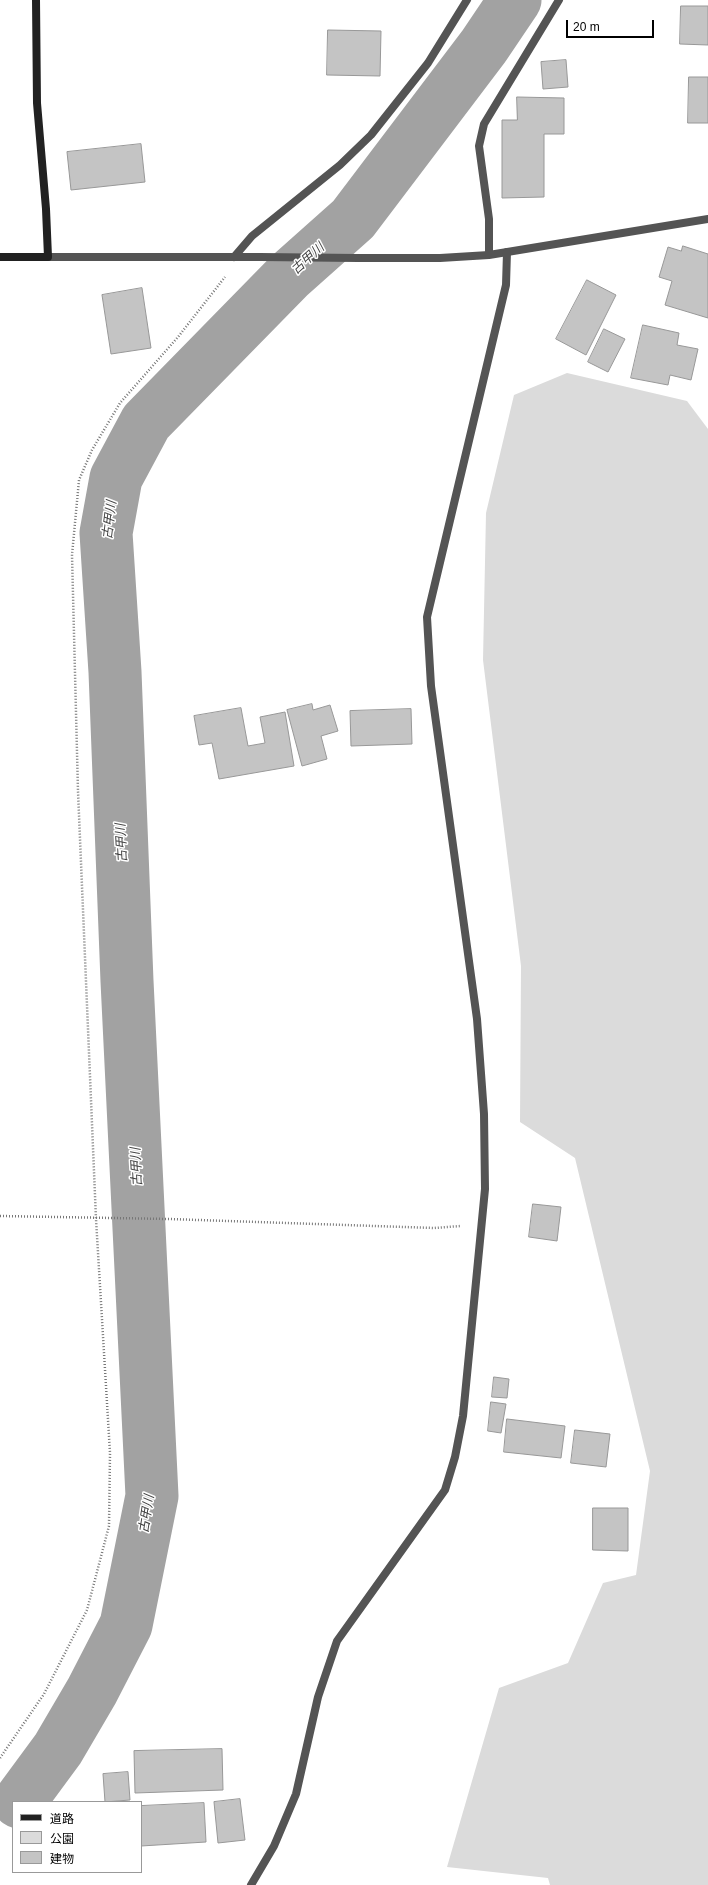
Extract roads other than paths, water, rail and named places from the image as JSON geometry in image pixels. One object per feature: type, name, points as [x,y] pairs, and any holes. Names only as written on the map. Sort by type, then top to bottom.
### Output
[{"type":"main road","points":[[0,257],[48,257],[46,209],[37,103],[36,0]]},
{"type":"street","points":[[234,256],[252,236],[340,165],[371,135],[428,63],[467,0]]},
{"type":"street","points":[[489,254],[490,219],[479,146],[484,124],[559,0]]},
{"type":"street","points":[[48,257],[260,256],[440,258],[507,252],[708,219]]},
{"type":"street","points":[[251,1885],[274,1846],[296,1794],[318,1697],[337,1641],[445,1490],[455,1457],[463,1416],[485,1190],[484,1114],[477,1019],[431,686],[427,617],[506,285],[507,252]]},
{"type":"waterway","name":"古甲川","points":[[20,1801],[58,1749],[92,1691],[126,1625],[152,1496],[127,981],[115,672],[106,533],[116,478],[146,422],[289,276],[353,219],[484,46],[515,0]]}]
